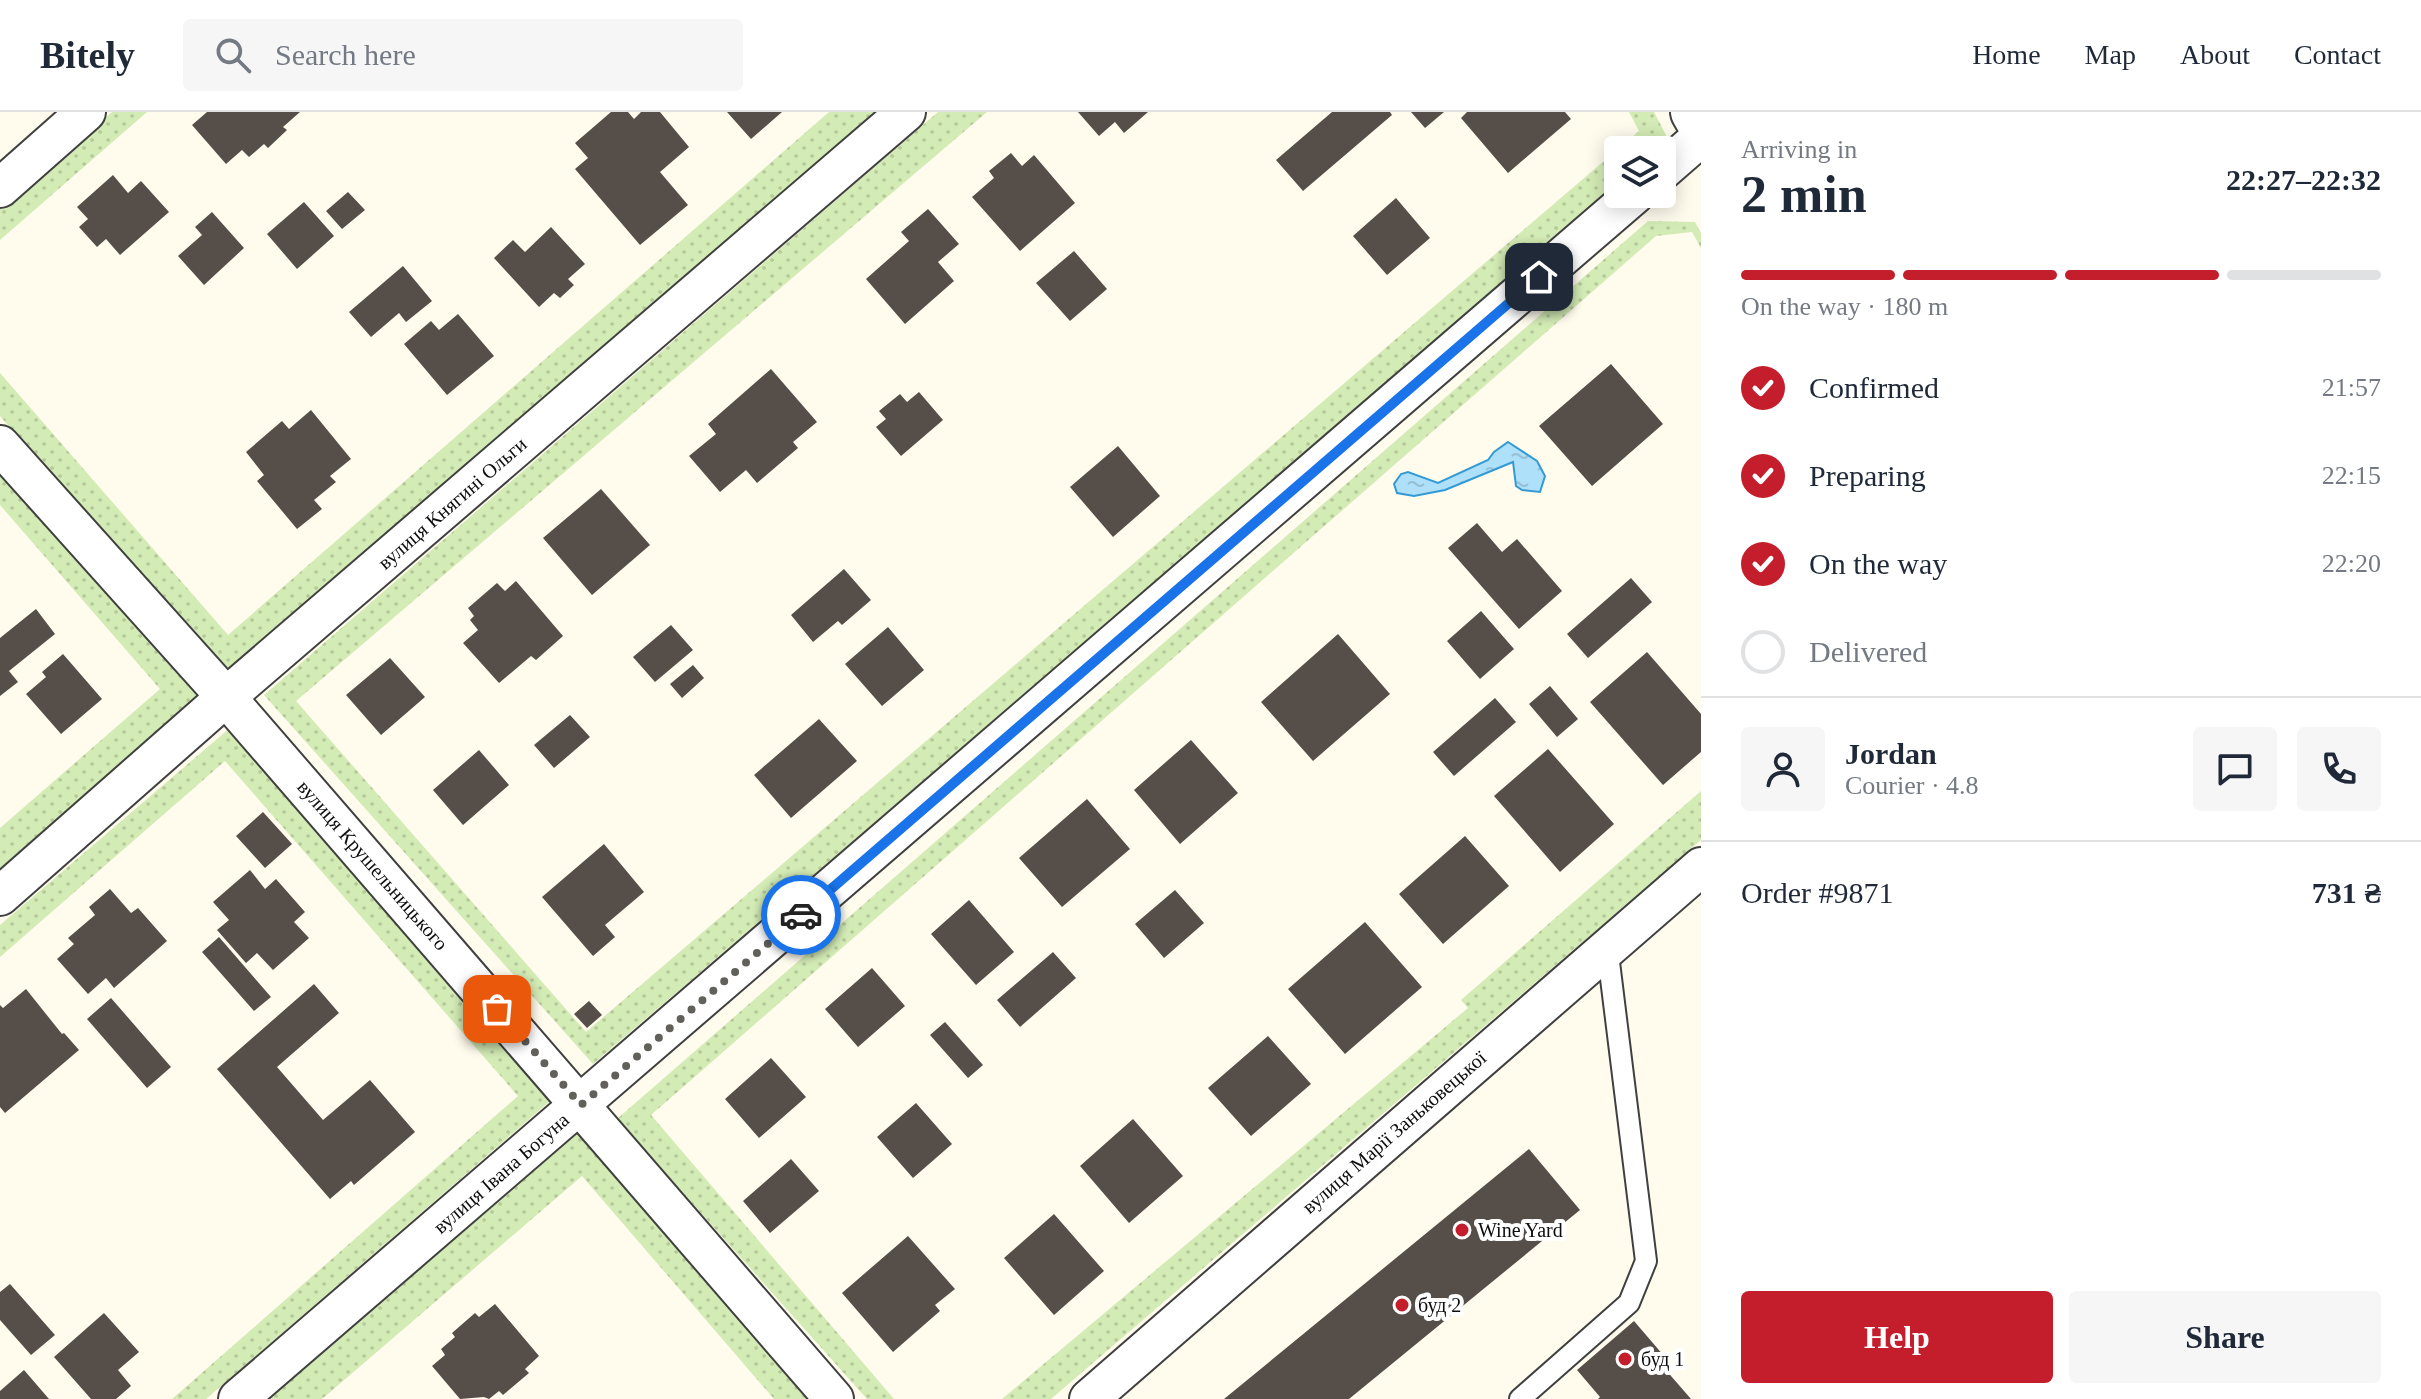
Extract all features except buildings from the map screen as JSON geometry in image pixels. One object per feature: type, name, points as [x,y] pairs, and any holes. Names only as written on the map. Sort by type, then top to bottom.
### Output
[{"type":"street","points":[[0,188],[86,112]]},
{"type":"street","name":"вулиця Княгині Ольги","points":[[0,896],[226,697],[906,112]]},
{"type":"street","points":[[1693,112],[1701,126]]},
{"type":"street","points":[[1676,159],[1701,137]]},
{"type":"street","name":"вулиця Івана Богуна","points":[[238,1399],[1619,208]]},
{"type":"street","name":"вулиця Крушельницького","points":[[0,445],[226,697],[834,1399]]},
{"type":"street","name":"вулиця Марії Заньковецької","points":[[1099,1396],[1607,946],[1701,867]]},
{"type":"lane","points":[[1520,1399],[1629,1303],[1646,1261],[1607,946]]},
{"type":"green space","points":[[112,112],[147,112],[0,240],[0,209]]},
{"type":"green space","points":[[829,112],[877,112],[227,677],[0,416],[0,373],[228,635]]},
{"type":"green space","points":[[938,112],[987,112],[296,701],[586,1032],[1604,161],[1604,196],[593,1064],[264,695]]},
{"type":"green space","points":[[1629,112],[1654,112],[1666,136],[1633,136],[1639,131]]},
{"type":"green space","points":[[1648,221],[1695,222],[1701,233],[1701,248],[1692,232],[1656,236],[651,1115],[894,1399],[867,1399],[617,1119]]},
{"type":"green space","points":[[0,463],[203,692],[0,868],[0,828],[160,689],[0,505]]},
{"type":"green space","points":[[231,727],[550,1101],[206,1399],[172,1399],[518,1096],[225,761],[0,957],[0,925]]},
{"type":"green space","points":[[1701,791],[1701,840],[1051,1399],[1002,1399],[1468,1008],[1461,1000]]},
{"type":"green space","points":[[582,1129],[814,1399],[774,1399],[582,1176],[322,1399],[269,1399]]},
{"type":"water","points":[[1508,442],[1537,461],[1545,476],[1540,492],[1522,490],[1516,486],[1513,462],[1445,490],[1414,496],[1397,493],[1394,484],[1401,474],[1408,472],[1438,483],[1488,460]]},
{"type":"way so far","points":[[497,1009],[581,1105],[801,915]]},
{"type":"place","name":"Wine Yard","points":[[1462,1230]]},
{"type":"place","name":"буд 2","points":[[1402,1305]]},
{"type":"place","name":"буд 1","points":[[1625,1359]]},
{"type":"route","points":[[801,915],[1539,277]]}]
